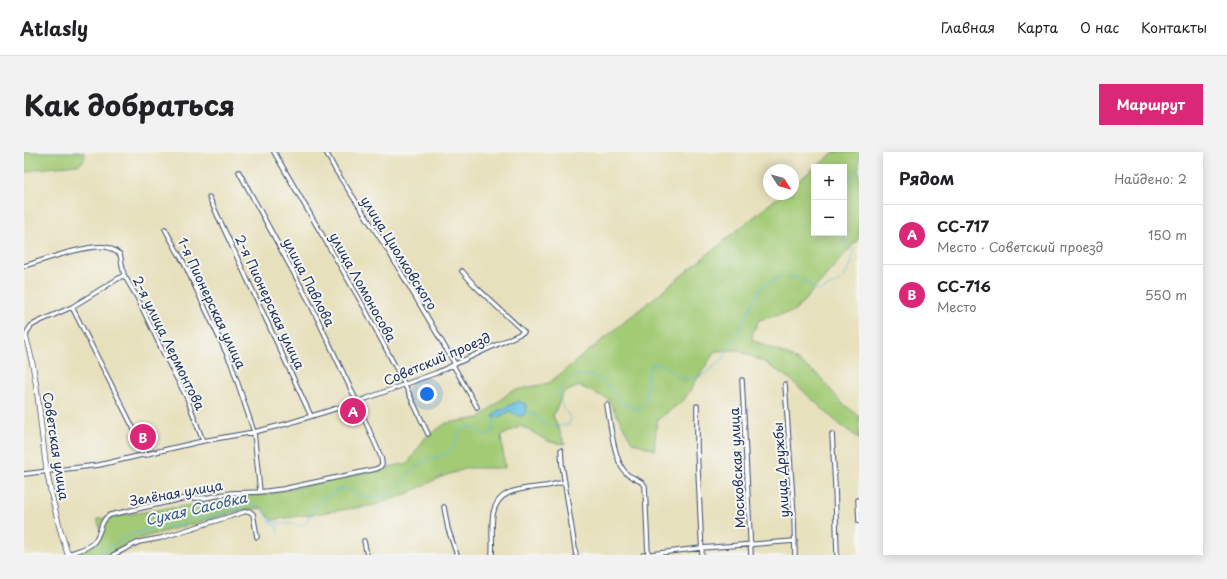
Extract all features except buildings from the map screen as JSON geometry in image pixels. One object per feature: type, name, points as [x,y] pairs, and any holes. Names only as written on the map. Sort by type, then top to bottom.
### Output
[{"type":"street","name":"улица Ломоносова","points":[[274,152],[364,307],[428,434]]},
{"type":"street","name":"улица Циолковского","points":[[326,152],[336,171],[386,247],[477,407]]},
{"type":"street","name":"улица Павлова","points":[[240,172],[310,302],[357,402]]},
{"type":"street","name":"2-я Пионерская улица","points":[[209,197],[311,416]]},
{"type":"street","name":"1-я Пионерская улица","points":[[166,229],[189,272],[231,363],[254,432]]},
{"type":"street","name":"2-я улица Лермонтова","points":[[24,266],[78,250],[106,247],[120,254],[124,275],[137,297],[187,398],[203,441]]},
{"type":"street","name":"Советский проезд","points":[[24,474],[99,465],[148,455],[203,441],[254,432],[311,416],[357,402],[436,373],[524,332],[475,286],[462,271]]},
{"type":"street","name":"Советская улица","points":[[68,555],[59,527],[47,472],[32,360],[25,338],[31,326],[72,307],[124,275]]},
{"type":"street","points":[[72,307],[148,455]]},
{"type":"street","name":"Московская улица","points":[[742,380],[751,555]]},
{"type":"street","name":"улица Дружбы","points":[[785,384],[795,555]]},
{"type":"street","points":[[254,432],[260,492],[296,487],[380,467],[382,464],[381,457],[357,402]]},
{"type":"street","points":[[607,405],[620,466],[628,476],[641,481],[644,486],[648,555]]},
{"type":"street","points":[[697,406],[697,448],[702,555]]},
{"type":"street","points":[[832,434],[837,555]]},
{"type":"street","points":[[562,450],[565,482],[576,555]]},
{"type":"street","points":[[492,555],[493,516],[495,508],[502,497],[510,492],[522,488],[547,486],[565,482]]},
{"type":"street","name":"Зелёная улица","points":[[68,555],[94,543],[104,520],[110,515],[186,498],[215,497],[236,493],[260,492]]},
{"type":"street","points":[[858,500],[859,521]]},
{"type":"street","points":[[444,507],[448,529],[457,555]]},
{"type":"street","points":[[113,555],[139,542],[161,538],[249,511],[252,514],[257,536]]},
{"type":"street","points":[[364,541],[366,555]]},
{"type":"street","points":[[643,555],[701,548],[795,541]]},
{"type":"street","points":[[123,550],[126,555]]},
{"type":"green space","points":[[24,152],[84,152],[85,156],[82,162],[77,165],[37,169],[24,173]]},
{"type":"green space","points":[[834,152],[859,152],[859,238],[795,311],[759,320],[753,332],[752,340],[790,356],[818,375],[842,403],[859,416],[859,440],[839,424],[790,379],[764,362],[737,350],[715,351],[684,400],[657,420],[654,450],[632,442],[608,399],[579,386],[563,393],[553,416],[565,444],[550,442],[521,426],[501,436],[505,468],[468,468],[441,477],[406,494],[376,505],[272,520],[262,508],[239,511],[130,541],[108,555],[72,554],[93,547],[102,535],[97,519],[272,493],[408,463],[425,438],[446,423],[479,418],[511,391],[549,383],[775,200],[799,200],[799,180],[811,170],[811,236],[847,236],[847,164],[820,164]]},
{"type":"water","points":[[519,401],[525,404],[527,408],[524,415],[520,416],[510,411],[497,418],[493,417],[496,412]]},
{"type":"waterway","name":"Сухая Сасовка","points":[[847,185],[859,167]]},
{"type":"waterway","name":"Сухая Сасовка","points":[[527,411],[534,413],[545,424],[552,426],[568,425],[571,419],[561,403],[559,390],[564,382],[573,376],[578,375],[589,375],[599,379],[622,402],[631,408],[640,408],[646,402],[648,371],[652,364],[662,365],[681,379],[698,378],[723,359],[761,287],[780,277],[791,276],[807,283],[817,291],[833,285],[842,279],[849,270],[853,248],[843,236]]},
{"type":"waterway","name":"Сухая Сасовка","points":[[270,520],[277,523],[304,525],[316,504],[329,494],[342,488],[367,498],[377,498],[390,495],[398,488],[407,475],[419,465],[430,459],[447,454],[463,428],[472,427],[484,435],[492,434],[495,418]]},
{"type":"waterway","name":"Сухая Сасовка","points":[[98,555],[129,535],[158,527],[178,525],[192,518],[210,517],[244,507],[249,503],[263,508],[271,523],[277,527],[278,533]]},
{"type":"place","name":"СС-717","points":[[353,411]]},
{"type":"place","name":"СС-716","points":[[143,437]]}]
